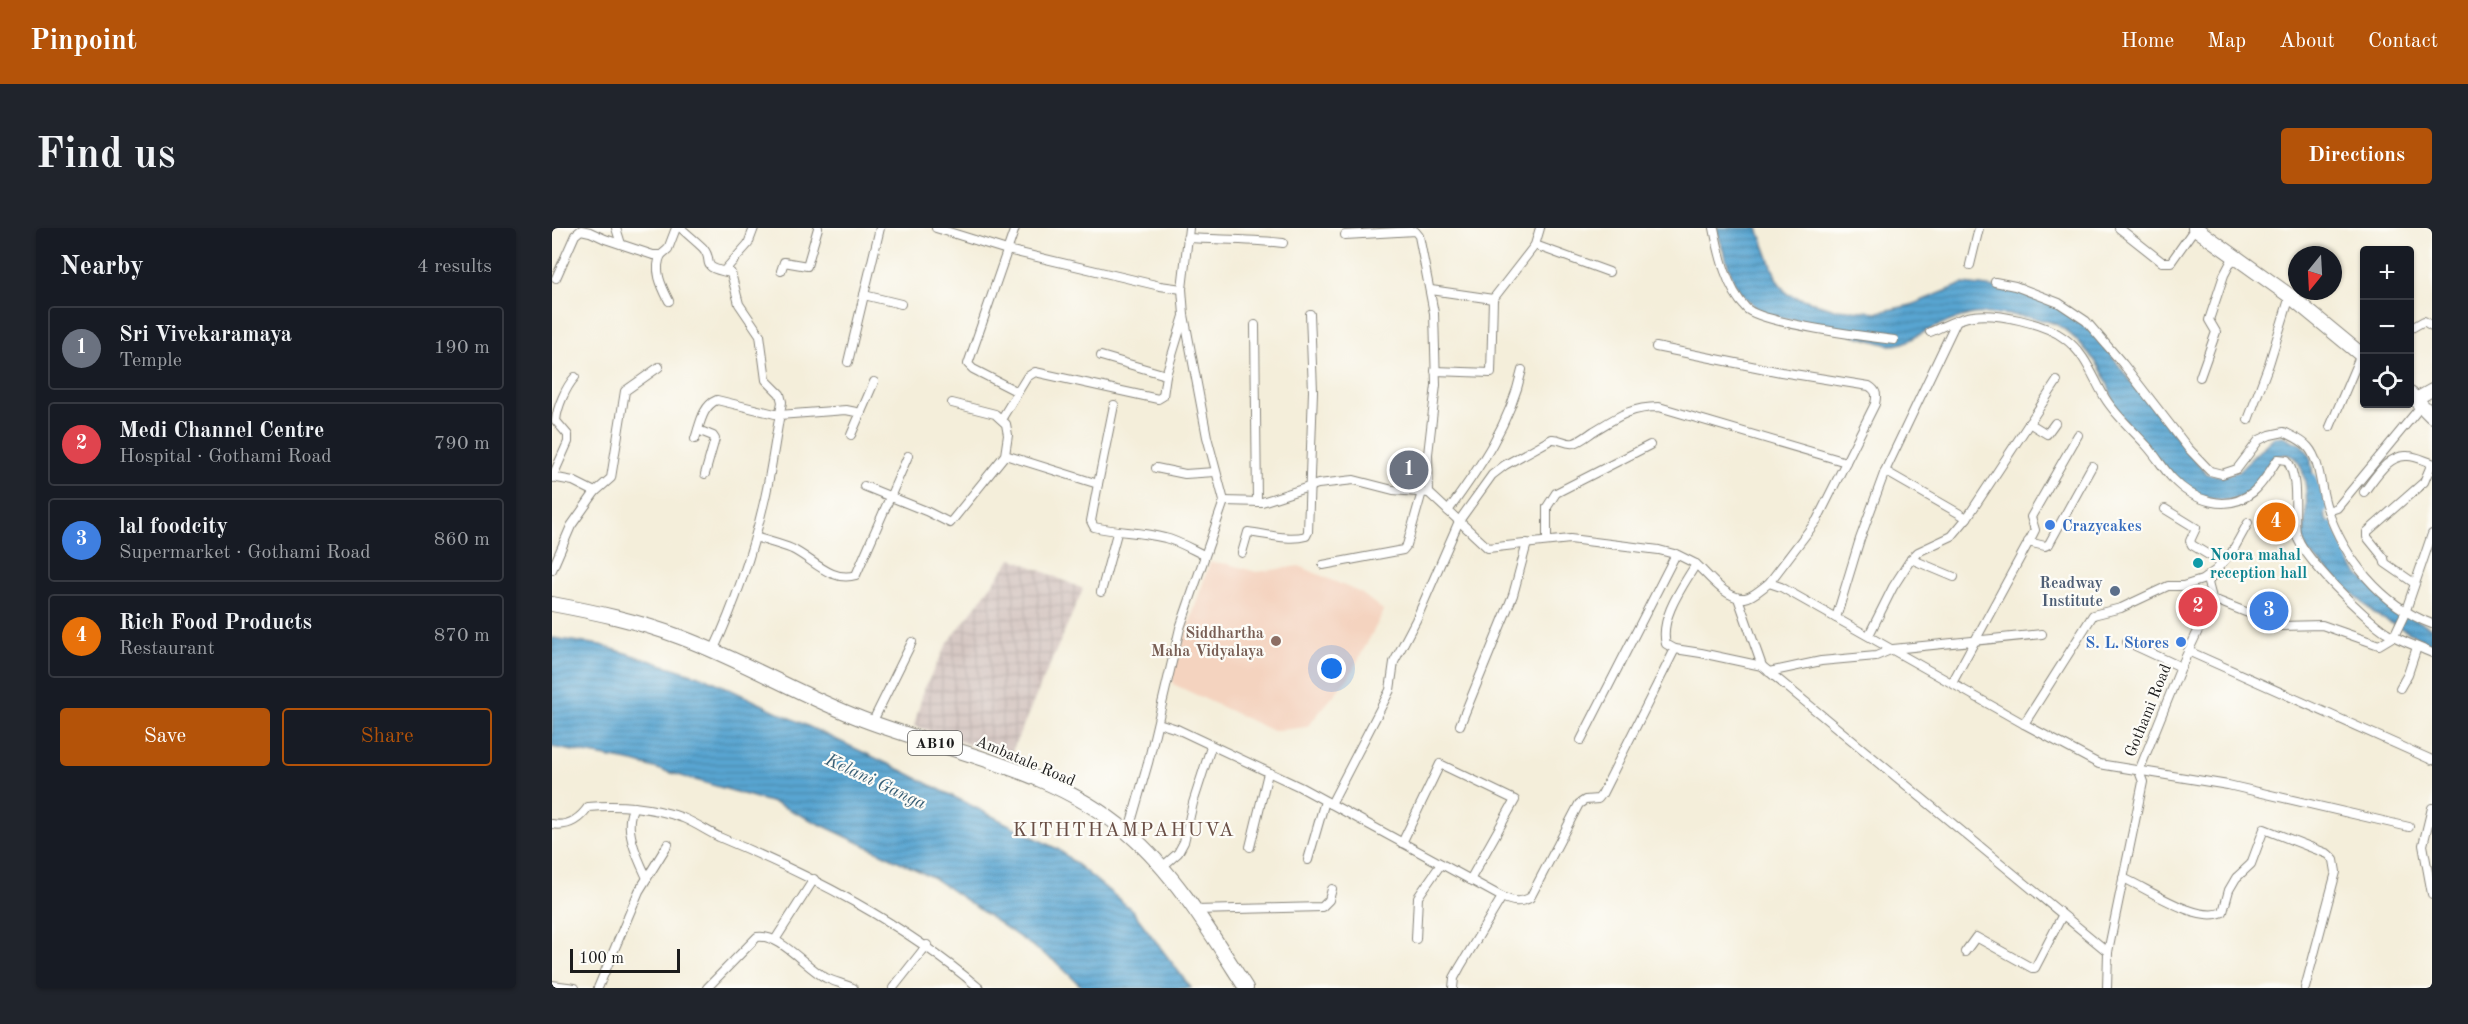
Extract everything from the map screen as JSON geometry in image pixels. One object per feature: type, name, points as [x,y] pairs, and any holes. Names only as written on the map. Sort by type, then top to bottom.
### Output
[{"type":"main road","points":[[2195,228],[2288,295]]},
{"type":"main road","points":[[2295,300],[2360,354]]},
{"type":"main road","points":[[2416,399],[2432,416]]},
{"type":"main road","name":"Ambatale Road","points":[[552,604],[648,626],[713,651],[832,707],[872,723],[983,758],[1024,774],[1089,806],[1128,832],[1161,868],[1195,910],[1246,988]]},
{"type":"street","points":[[616,228],[621,244]]},
{"type":"street","points":[[669,301],[657,262],[668,249],[676,228]]},
{"type":"street","points":[[681,228],[705,250],[707,264],[711,268],[730,273],[734,278],[739,304],[760,335],[766,380],[780,394],[779,415],[766,496],[744,573],[713,651]]},
{"type":"street","points":[[724,272],[748,244],[754,228]]},
{"type":"street","points":[[781,271],[784,262],[807,266],[818,228]]},
{"type":"street","points":[[848,362],[880,228]]},
{"type":"street","points":[[936,228],[1007,250],[1160,286],[1182,289]]},
{"type":"street","points":[[1015,228],[968,364],[973,369],[1018,392]]},
{"type":"street","points":[[1128,832],[1158,723],[1177,638],[1224,501],[1215,472],[1197,390],[1184,315],[1182,289],[1189,228]]},
{"type":"street","points":[[1435,371],[1491,373],[1493,299],[1535,245],[1540,228]]},
{"type":"street","points":[[1714,228],[1720,260],[1746,309],[1772,320],[1894,340]]},
{"type":"street","points":[[1970,265],[1979,228]]},
{"type":"street","points":[[2119,228],[2162,262],[2171,262],[2195,228]]},
{"type":"street","points":[[556,278],[575,235],[581,230],[661,255]]},
{"type":"street","points":[[1323,565],[1403,550],[1407,545],[1426,493],[1436,385],[1431,290],[1416,231],[1344,235]]},
{"type":"street","points":[[1187,238],[1283,243]]},
{"type":"street","points":[[1535,245],[1609,272]]},
{"type":"street","points":[[2200,377],[2216,332],[2209,320],[2224,275],[2234,256]]},
{"type":"street","points":[[1995,282],[2015,286],[2059,303],[2086,321],[2210,471],[2222,474],[2237,469],[2259,440],[2270,435],[2284,432],[2307,446],[2314,456],[2328,511],[2340,539],[2363,573],[2382,594],[2405,612],[2432,624]]},
{"type":"street","points":[[1431,290],[1493,299]]},
{"type":"street","points":[[864,295],[901,304]]},
{"type":"street","points":[[2248,420],[2269,364],[2289,300]]},
{"type":"street","points":[[1242,553],[1248,532],[1281,535],[1292,540],[1306,536],[1313,391],[1310,314]]},
{"type":"street","points":[[1002,418],[1018,392],[1035,372],[1158,399],[1163,396],[1166,375],[1184,315]]},
{"type":"street","points":[[1930,332],[1957,320],[1973,316],[1990,316],[2046,328],[2065,338],[2089,363],[2105,398],[2125,423],[2148,446],[2174,480],[2203,500],[2223,503],[2243,498],[2260,484],[2278,459],[2287,460],[2292,471],[2296,534],[2299,543],[2329,580],[2383,631],[2394,634],[2432,654]]},
{"type":"street","points":[[1836,618],[1860,539],[1885,471],[1957,320]]},
{"type":"street","points":[[2414,326],[2424,321],[2432,326]]},
{"type":"street","points":[[1256,325],[1257,502]]},
{"type":"street","points":[[1224,501],[1257,502],[1310,486],[1354,480],[1393,490],[1426,493],[1448,510],[1488,548],[1570,539],[1659,550],[1676,554],[1696,564],[1730,594],[1738,598],[1748,598],[1769,583],[1817,520],[1875,404],[1877,395],[1869,386],[1781,372],[1656,347]]},
{"type":"street","points":[[1101,356],[1166,375]]},
{"type":"street","points":[[2330,427],[2360,360]]},
{"type":"street","points":[[552,570],[571,526],[595,492],[611,478],[625,391],[659,367]]},
{"type":"street","points":[[1448,510],[1474,475],[1505,424],[1516,397],[1522,370]]},
{"type":"street","points":[[575,377],[567,389],[554,421],[568,435],[568,442],[552,478],[573,482],[595,492]]},
{"type":"street","points":[[1869,635],[1893,587],[1911,560],[1918,552],[1952,536],[2056,381]]},
{"type":"street","points":[[851,435],[874,382]]},
{"type":"street","points":[[2328,511],[2337,508],[2416,399],[2432,390]]},
{"type":"street","points":[[695,439],[704,411],[711,402],[717,400],[779,415],[846,410],[861,412]]},
{"type":"street","points":[[864,486],[950,523],[1005,455],[1008,435],[1006,424],[995,414],[952,404]]},
{"type":"street","points":[[1114,405],[1091,521],[1094,527],[1117,533],[1133,532],[1166,538],[1204,555]]},
{"type":"street","points":[[1308,860],[1328,803],[1390,690],[1394,662],[1416,620],[1459,521],[1492,475],[1505,465],[1552,439],[1560,438],[1568,443],[1575,443],[1640,407],[1659,407],[1846,462]]},
{"type":"street","points":[[2029,423],[2045,438],[2055,423]]},
{"type":"street","points":[[698,430],[716,439],[705,474]]},
{"type":"street","points":[[1952,683],[2035,530],[2031,517],[2078,435]]},
{"type":"street","points":[[1547,541],[1547,507],[1556,493],[1650,446]]},
{"type":"street","points":[[1005,455],[1098,484]]},
{"type":"street","points":[[2364,492],[2390,461],[2409,455],[2432,464],[2424,482],[2367,532],[2367,537],[2384,558],[2385,563],[2414,583]]},
{"type":"street","points":[[754,537],[792,549],[832,574],[846,578],[856,575],[908,456]]},
{"type":"street","points":[[2028,542],[2045,546],[2049,544],[2092,466]]},
{"type":"street","points":[[1156,468],[1185,474],[1215,472]]},
{"type":"street","points":[[1885,471],[1966,518]]},
{"type":"street","points":[[2165,509],[2196,528],[2190,542],[2192,545],[2222,563]]},
{"type":"street","points":[[2248,523],[2232,552],[2214,572],[2208,583],[2213,602],[2218,601],[2280,626],[2322,626],[2379,645],[2394,634],[2405,612],[2432,534]]},
{"type":"street","points":[[1101,592],[1117,533]]},
{"type":"street","points":[[1460,725],[1513,595],[1527,543]]},
{"type":"street","points":[[1581,740],[1676,554]]},
{"type":"street","points":[[1911,560],[1954,577]]},
{"type":"street","points":[[1696,564],[1668,618],[1664,634],[1666,644],[1675,649],[1701,652],[1765,669],[1876,656],[1893,649],[2042,634]]},
{"type":"street","points":[[2024,724],[2094,615],[2121,608],[2168,586],[2183,586],[2202,580],[2214,572]]},
{"type":"street","points":[[1769,583],[1781,586],[2024,724],[2100,764],[2228,785],[2409,827]]},
{"type":"street","points":[[1738,598],[1765,669],[2108,952]]},
{"type":"street","name":"Gothami Road","points":[[2107,988],[2108,952],[2143,782],[2139,771],[2188,651],[2213,602]]},
{"type":"street","points":[[872,723],[912,642]]},
{"type":"street","points":[[2127,642],[2181,667]]},
{"type":"street","points":[[2400,688],[2408,674],[2417,647]]},
{"type":"street","points":[[1158,723],[1177,729],[1328,803],[1514,902],[1530,898],[1579,804],[1585,800],[1598,799],[1602,794],[1675,649]]},
{"type":"street","points":[[2188,651],[2432,760]]},
{"type":"street","points":[[1161,868],[1178,853],[1184,843],[1193,803],[1211,747]]},
{"type":"street","points":[[1402,843],[1440,764],[1515,800],[1470,880]]},
{"type":"street","points":[[1250,847],[1268,773]]},
{"type":"street","points":[[552,824],[569,824],[582,815],[588,807],[609,805],[634,807],[682,818],[814,879],[927,945],[979,988]]},
{"type":"street","points":[[634,807],[630,813],[632,840],[647,878]]},
{"type":"street","points":[[2432,808],[2423,845],[2432,894]]},
{"type":"street","points":[[2123,878],[2187,910],[2217,915],[2223,912],[2229,890],[2236,878],[2251,864],[2264,829],[2328,854],[2334,860],[2336,872],[2305,988]]},
{"type":"street","points":[[598,988],[631,910],[668,844]]},
{"type":"street","points":[[1416,939],[1418,897],[1441,864]]},
{"type":"street","points":[[775,940],[814,879]]},
{"type":"street","points":[[1195,910],[1322,907],[1329,900],[1332,889]]},
{"type":"street","points":[[1453,988],[1454,978],[1502,897]]},
{"type":"street","points":[[1965,952],[1976,937],[2035,968],[2062,916]]},
{"type":"street","points":[[707,988],[757,937],[767,936],[825,977],[853,988]]},
{"type":"street","points":[[893,988],[927,945]]},
{"type":"street","points":[[552,985],[575,988]]},
{"type":"shaded area","points":[[1012,558],[1083,589],[1009,758],[914,726],[924,689],[947,644]]},
{"type":"shaded area","name":"Siddhartha Maha Vidyalaya","points":[[1210,562],[1257,572],[1299,566],[1361,593],[1384,611],[1349,677],[1307,727],[1273,731],[1173,684],[1173,672]]},
{"type":"water","points":[[1716,228],[1758,228],[1777,280],[1787,294],[1834,309],[1879,312],[1911,305],[1963,284],[2037,296],[2073,314],[2097,335],[2136,389],[2206,474],[2223,476],[2237,472],[2274,437],[2283,436],[2302,445],[2310,455],[2315,489],[2337,549],[2360,576],[2397,610],[2432,628],[2432,645],[2376,615],[2307,551],[2301,534],[2306,514],[2306,486],[2298,462],[2291,455],[2281,455],[2272,460],[2256,486],[2242,497],[2224,500],[2197,494],[2171,475],[2142,443],[2119,413],[2104,375],[2095,361],[2072,336],[2057,325],[2022,317],[1976,314],[1950,321],[1906,342],[1889,345],[1811,323],[1770,316],[1759,310],[1742,295],[1733,280]]},
{"type":"water","name":"Kelani Ganga","points":[[552,638],[600,645],[708,679],[903,771],[1059,850],[1132,910],[1191,988],[1083,988],[1057,963],[932,877],[777,804],[634,762],[552,747]]},
{"type":"waterway","points":[[2312,478],[2324,509]]},
{"type":"waterway","points":[[2330,526],[2345,562]]},
{"type":"place","name":"Sri Vivekaramaya","points":[[1409,470]]},
{"type":"place","name":"Rich Food Products","points":[[2276,522]]},
{"type":"place","name":"Crazycakes","points":[[2050,525]]},
{"type":"place","name":"Noora mahal reception hall","points":[[2198,563]]},
{"type":"place","name":"Readway Institute","points":[[2115,591]]},
{"type":"place","name":"Medi Channel Centre","points":[[2198,607]]},
{"type":"place","name":"lal foodcity","points":[[2269,611]]},
{"type":"place","name":"Siddhartha Maha Vidyalaya","points":[[1276,641]]},
{"type":"place","name":"S. L. Stores","points":[[2181,642]]},
{"type":"district","name":"KITHTHAMPAHUVA","points":[[1124,829]]}]
